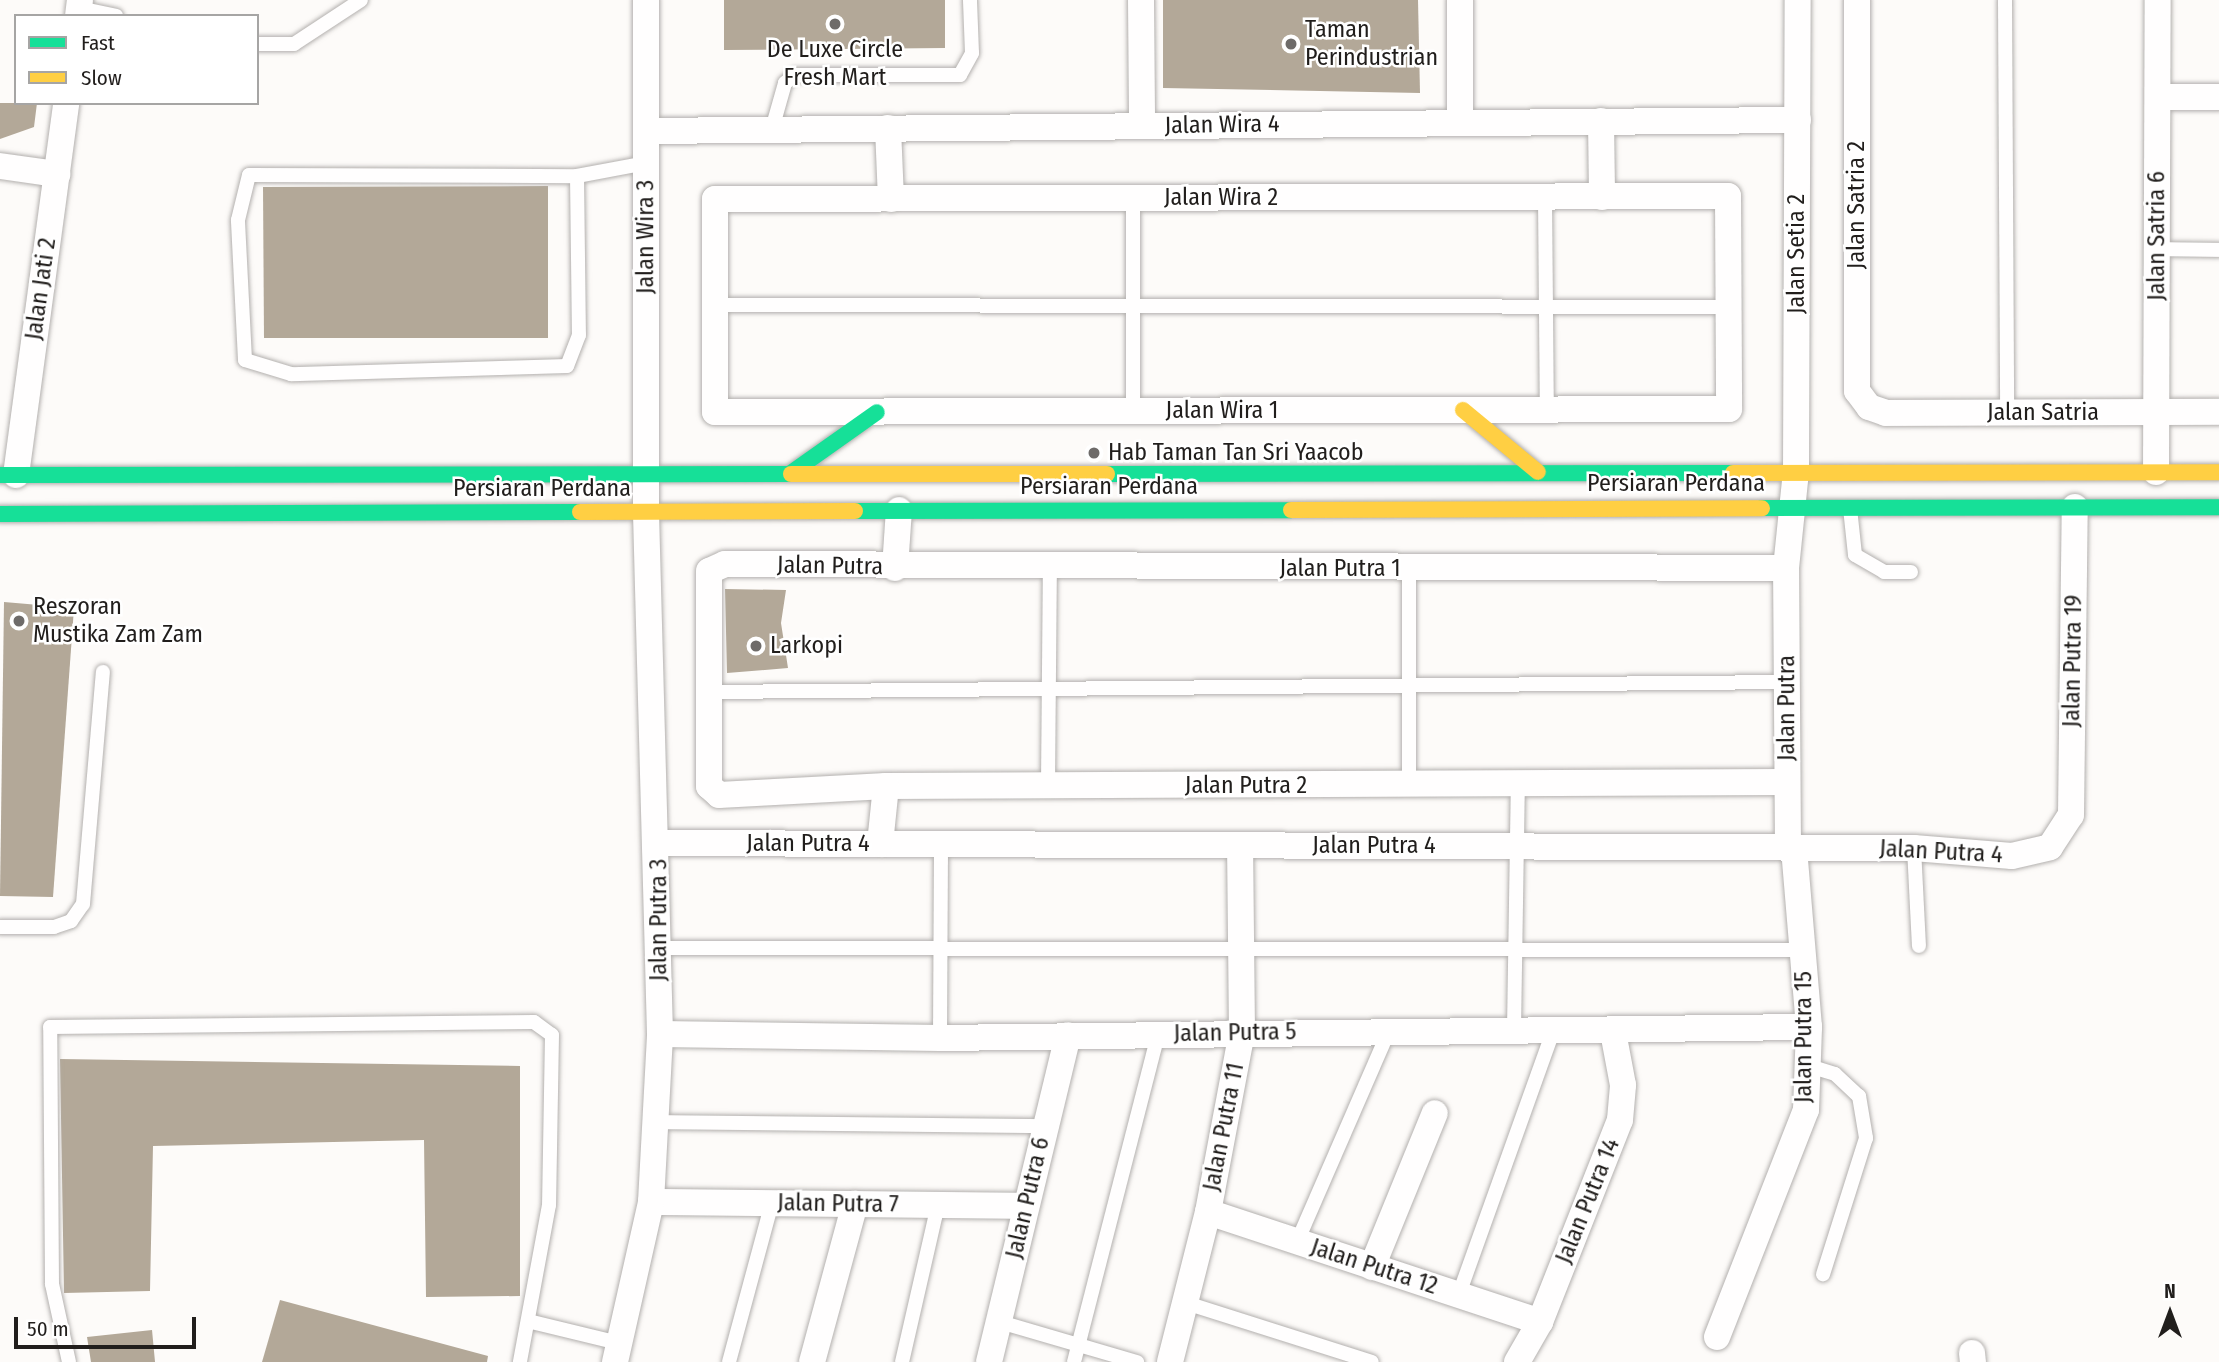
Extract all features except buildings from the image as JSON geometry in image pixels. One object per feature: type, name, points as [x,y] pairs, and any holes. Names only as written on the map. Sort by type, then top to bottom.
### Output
[{"type":"main road","points":[[1463,410],[1538,472]]},
{"type":"main road","points":[[791,473],[877,412]]},
{"type":"main road","name":"Persiaran Perdana","points":[[8,475],[2219,472]]},
{"type":"main road","name":"Persiaran Perdana","points":[[0,514],[2219,507]]},
{"type":"street","name":"Jalan Wira 3","points":[[646,0],[646,474]]},
{"type":"street","points":[[1141,0],[1142,126]]},
{"type":"street","points":[[1460,0],[1460,123]]},
{"type":"street","name":"Jalan Setia 2","points":[[1791,507],[1796,471],[1798,0]]},
{"type":"street","name":"Jalan Satria 2","points":[[1857,0],[1857,391],[1868,407]]},
{"type":"street","name":"Jalan Satria 6","points":[[2156,472],[2158,0]]},
{"type":"street","points":[[2158,97],[2219,97]]},
{"type":"street","name":"Jalan Jati 2","points":[[8,475],[66,105]]},
{"type":"street","name":"Jalan Wira 4","points":[[646,131],[1798,120]]},
{"type":"street","points":[[1601,121],[1602,197]]},
{"type":"street","points":[[888,128],[891,199]]},
{"type":"street","points":[[0,166],[57,174]]},
{"type":"street","name":"Jalan Wira 2","points":[[715,305],[715,199],[1728,196],[1728,307]]},
{"type":"street","name":"Jalan Wira 1","points":[[715,305],[715,412],[1729,409],[1728,307]]},
{"type":"street","name":"Jalan Satria","points":[[1868,407],[1886,413],[2219,412]]},
{"type":"street","name":"Jalan Putra 3","points":[[617,1352],[651,1202],[660,1034],[658,844],[646,474]]},
{"type":"street","name":"Jalan Putra","points":[[1791,507],[1786,568],[1787,782],[1791,848]]},
{"type":"street","name":"Jalan Putra 19","points":[[2071,815],[2075,507]]},
{"type":"street","name":"Jalan Putra","points":[[709,691],[709,571],[725,564],[895,568],[899,510]]},
{"type":"street","name":"Jalan Putra 1","points":[[895,568],[1786,568]]},
{"type":"street","name":"Jalan Putra 2","points":[[709,691],[709,786],[719,795],[886,786],[1048,784],[1409,787],[1787,782]]},
{"type":"street","points":[[880,844],[886,786]]},
{"type":"street","name":"Jalan Putra 4","points":[[658,844],[1914,848],[2012,856],[2050,848],[2071,815]]},
{"type":"street","name":"Jalan Putra 11","points":[[1170,1362],[1183,1302],[1208,1212],[1242,1032],[1244,950],[1240,846]]},
{"type":"street","name":"Jalan Putra 15","points":[[1717,1336],[1806,1110],[1809,1027],[1804,950],[1791,848]]},
{"type":"street","name":"Jalan Putra 5","points":[[660,1034],[940,1038],[1389,1030],[1613,1032],[1809,1027]]},
{"type":"street","name":"Jalan Putra 14","points":[[1517,1362],[1540,1322],[1620,1121],[1623,1085],[1613,1032]]},
{"type":"street","name":"Jalan Putra 6","points":[[989,1362],[1068,1035]]},
{"type":"street","points":[[1372,1267],[1435,1113]]},
{"type":"street","name":"Jalan Putra 7","points":[[651,1202],[1025,1206]]},
{"type":"street","points":[[812,1362],[855,1204]]},
{"type":"street","name":"Jalan Putra 12","points":[[1208,1212],[1540,1322]]},
{"type":"lane","points":[[259,44],[294,44],[361,0]]},
{"type":"lane","points":[[772,130],[785,83],[794,75],[960,75],[972,53],[970,0]]},
{"type":"lane","points":[[2005,0],[2007,413]]},
{"type":"lane","points":[[79,8],[107,14]]},
{"type":"lane","points":[[577,176],[579,335],[567,366],[291,374],[245,360],[238,220],[249,175],[577,176],[646,163]]},
{"type":"lane","points":[[1545,197],[1547,410]]},
{"type":"lane","points":[[1133,198],[1133,411]]},
{"type":"lane","points":[[2157,249],[2219,250]]},
{"type":"lane","points":[[715,305],[1728,307]]},
{"type":"lane","points":[[1850,507],[1855,555],[1884,572],[1911,572]]},
{"type":"lane","points":[[1048,784],[1050,568]]},
{"type":"lane","points":[[1409,569],[1409,787]]},
{"type":"lane","points":[[0,927],[54,927],[71,921],[83,904],[103,672]]},
{"type":"lane","points":[[709,691],[1049,684],[1787,682]]},
{"type":"lane","points":[[1514,1030],[1518,786]]},
{"type":"lane","points":[[940,1038],[943,948],[941,845]]},
{"type":"lane","points":[[1914,848],[1919,946]]},
{"type":"lane","points":[[658,948],[1516,953],[1804,950]]},
{"type":"lane","points":[[69,1362],[52,1284],[50,1027],[534,1022],[552,1035],[549,1205],[532,1322],[520,1362]]},
{"type":"lane","points":[[1297,1242],[1389,1030]]},
{"type":"lane","points":[[1459,1294],[1553,1032]]},
{"type":"lane","points":[[1074,1362],[1158,1034]]},
{"type":"lane","points":[[1809,1066],[1835,1074],[1859,1096],[1866,1138],[1823,1274]]},
{"type":"lane","points":[[655,1122],[1045,1126]]},
{"type":"lane","points":[[729,1362],[772,1203]]},
{"type":"lane","points":[[902,1362],[938,1205]]},
{"type":"lane","points":[[1183,1302],[1372,1362]]},
{"type":"lane","points":[[532,1322],[617,1352]]},
{"type":"lane","points":[[1000,1322],[1137,1362]]},
{"type":"traffic: fast","points":[[791,473],[877,412]]},
{"type":"traffic: fast","points":[[1107,474],[1733,473]]},
{"type":"traffic: fast","points":[[0,475],[791,474]]},
{"type":"traffic: fast","points":[[1762,508],[2219,507]]},
{"type":"traffic: fast","points":[[855,511],[1291,510]]},
{"type":"traffic: fast","points":[[0,514],[580,512]]},
{"type":"traffic: slow","points":[[1463,410],[1538,472]]},
{"type":"traffic: slow","points":[[1733,473],[2219,472]]},
{"type":"traffic: slow","points":[[791,474],[1107,474]]},
{"type":"traffic: slow","points":[[1291,510],[1762,508]]},
{"type":"traffic: slow","points":[[580,512],[855,511]]},
{"type":"place","name":"De Luxe Circle Fresh Mart","points":[[835,24]]},
{"type":"place","name":"Taman Perindustrian","points":[[1291,44]]},
{"type":"place","name":"Hab Taman Tan Sri Yaacob","points":[[1094,453]]},
{"type":"place","name":"Reszoran Mustika Zam Zam","points":[[19,621]]},
{"type":"place","name":"Larkopi","points":[[756,646]]}]
